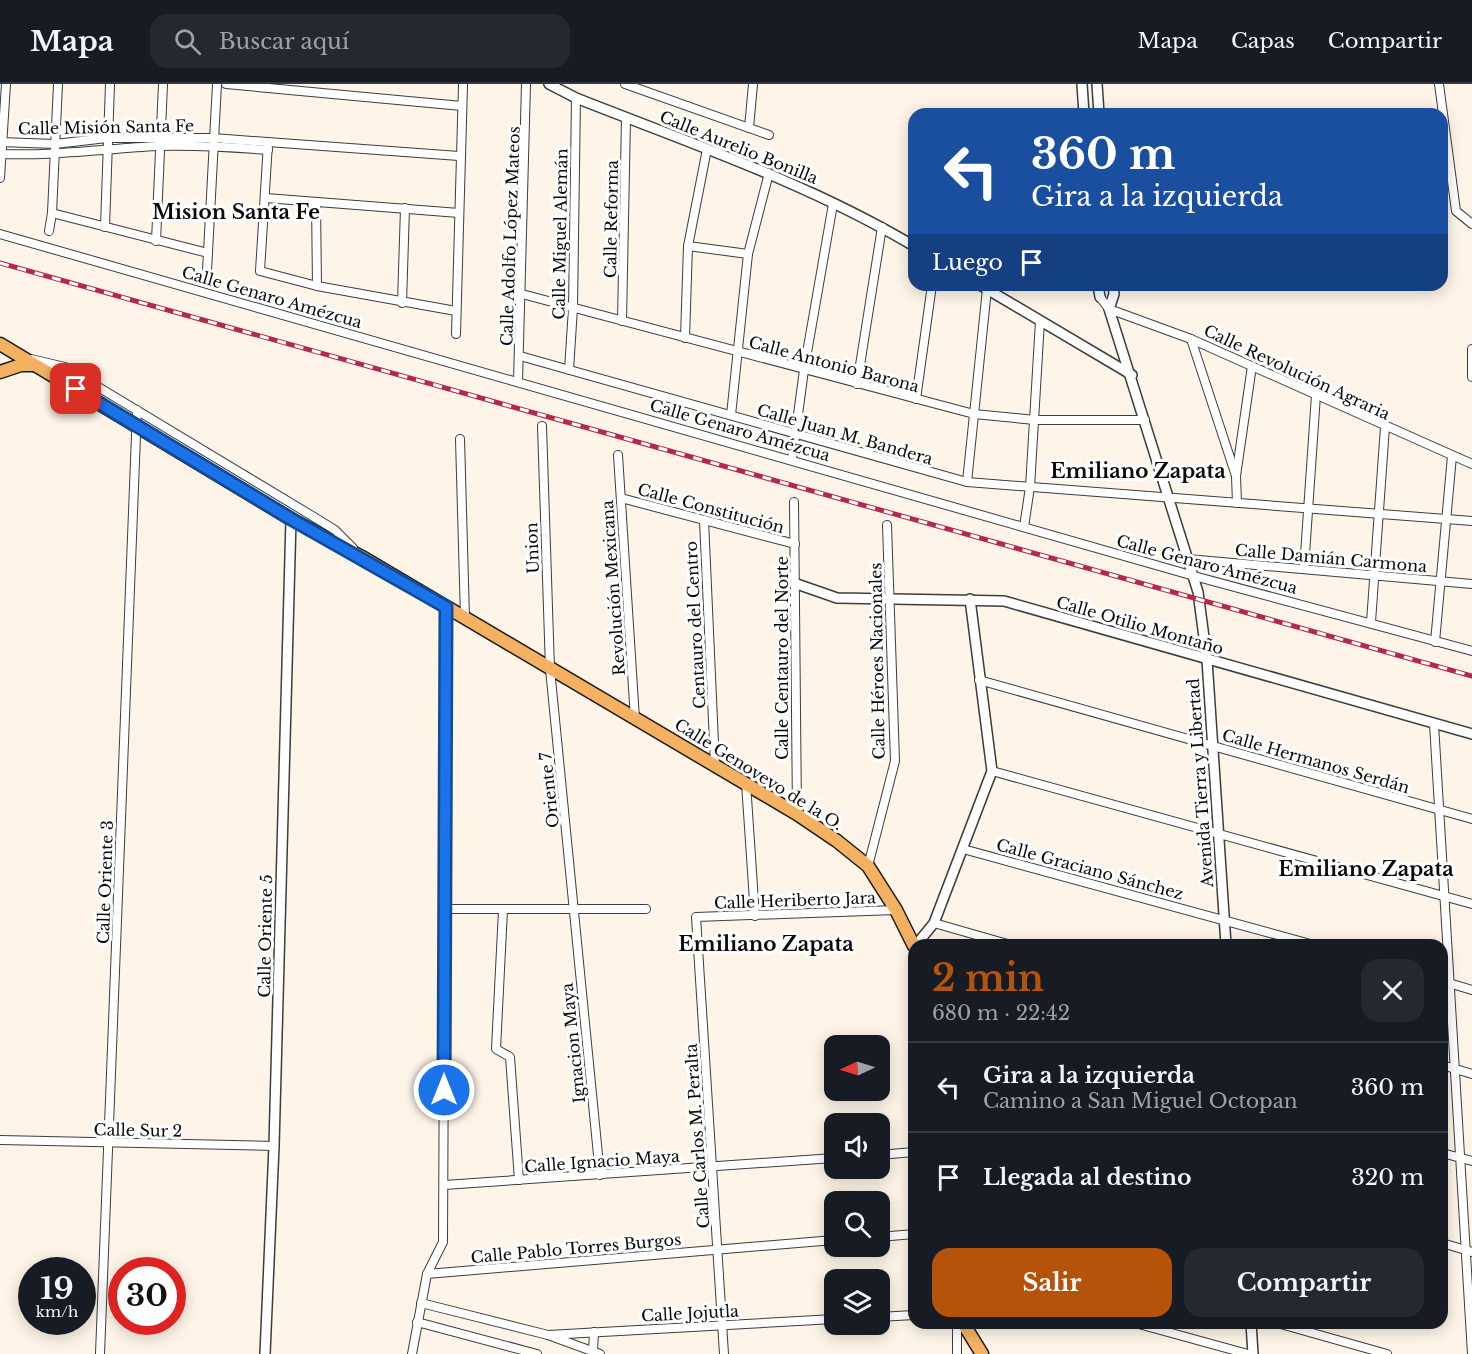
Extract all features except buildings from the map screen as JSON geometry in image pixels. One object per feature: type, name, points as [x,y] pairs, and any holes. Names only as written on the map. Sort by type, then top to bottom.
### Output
[{"type":"main road","name":"Calle Genovevo de la O.","points":[[0,344],[291,519],[362,557],[797,814],[868,866],[912,939]]},
{"type":"main road","points":[[0,372],[21,365],[36,365]]},
{"type":"main road","points":[[967,1329],[982,1354]]},
{"type":"street","points":[[0,178],[6,84]]},
{"type":"street","points":[[49,231],[52,213],[58,84]]},
{"type":"street","points":[[105,227],[110,84]]},
{"type":"street","points":[[156,241],[158,142],[163,84]]},
{"type":"street","points":[[207,270],[212,142],[217,84]]},
{"type":"street","points":[[226,84],[462,106]]},
{"type":"street","name":"Calle Aurelio Bonilla","points":[[549,84],[576,98],[769,173],[882,227],[908,242]]},
{"type":"street","points":[[625,84],[769,135]]},
{"type":"street","points":[[749,128],[753,84]]},
{"type":"street","points":[[1082,84],[1084,108]]},
{"type":"street","points":[[1097,84],[1099,108]]},
{"type":"street","points":[[1439,84],[1442,108]]},
{"type":"street","points":[[456,334],[459,156],[463,85]]},
{"type":"street","name":"Calle Adolfo López Mateos","points":[[518,381],[529,86]]},
{"type":"street","name":"Calle Miguel Alemán","points":[[569,370],[573,308],[576,98]]},
{"type":"street","name":"Calle Reforma","points":[[622,321],[626,118]]},
{"type":"street","name":"Calle Misión Santa Fe","points":[[2,142],[55,144],[107,138],[459,156]]},
{"type":"street","name":"Calle Misión Santa Fe","points":[[1,154],[55,155],[158,142]]},
{"type":"street","points":[[268,146],[261,271],[317,286],[456,311]]},
{"type":"street","points":[[685,338],[688,246],[707,149]]},
{"type":"street","points":[[1448,151],[1456,211],[1472,225]]},
{"type":"street","points":[[731,416],[748,254],[769,173]]},
{"type":"street","points":[[266,198],[459,213]]},
{"type":"street","points":[[316,202],[317,286]]},
{"type":"street","points":[[792,459],[804,370],[833,204]]},
{"type":"street","points":[[402,303],[405,208]]},
{"type":"street","points":[[52,213],[208,253]]},
{"type":"street","points":[[857,384],[882,227]]},
{"type":"street","name":"Calle Genaro Amézcua","points":[[0,234],[1194,576],[1472,651]]},
{"type":"street","points":[[688,246],[748,254]]},
{"type":"street","points":[[916,399],[931,291]]},
{"type":"street","points":[[967,482],[983,291]]},
{"type":"street","points":[[990,291],[1131,375]]},
{"type":"street","points":[[1099,291],[1100,297],[1109,309]]},
{"type":"street","points":[[1109,309],[1114,291]]},
{"type":"street","name":"Calle Antonio Barona","points":[[522,294],[974,414],[1035,420],[1145,420]]},
{"type":"street","name":"Calle Revolución Agraria","points":[[1109,309],[1191,339],[1472,464]]},
{"type":"street","name":"Avenida Tierra y Libertad","points":[[1109,309],[1194,576],[1207,660],[1226,939]]},
{"type":"street","points":[[1024,527],[1030,487],[1040,321]]},
{"type":"street","points":[[1191,339],[1236,476]]},
{"type":"street","points":[[1472,349],[1472,377]]},
{"type":"street","name":"Calle Juan M. Bandera","points":[[520,356],[967,482],[1472,521]]},
{"type":"street","points":[[23,357],[65,367],[334,530],[362,557]]},
{"type":"street","points":[[1237,503],[1236,476],[1252,366]]},
{"type":"street","points":[[1304,569],[1310,509],[1316,395]]},
{"type":"street","name":"Calle Oriente 3","points":[[100,1354],[136,410]]},
{"type":"street","name":"Union","points":[[542,426],[550,669]]},
{"type":"street","points":[[1371,622],[1385,427]]},
{"type":"street","points":[[460,439],[465,618]]},
{"type":"street","name":"Revolución Mexicana","points":[[618,455],[635,719]]},
{"type":"street","points":[[1435,642],[1452,456]]},
{"type":"street","name":"Calle Constitución","points":[[621,498],[795,544]]},
{"type":"street","name":"Calle Centauro del Norte","points":[[795,502],[797,814]]},
{"type":"street","name":"Calle Oriente 5","points":[[265,1354],[274,1146],[291,519]]},
{"type":"street","name":"Centauro del Centro","points":[[704,520],[715,765]]},
{"type":"street","name":"Calle Héroes Nacionales","points":[[868,866],[895,761],[887,525]]},
{"type":"street","name":"Calle Damián Carmona","points":[[1188,559],[1472,584]]},
{"type":"street","name":"Calle Otilio Montaño","points":[[794,583],[837,598],[888,597],[1004,601],[1472,734]]},
{"type":"street","name":"Calle Genovevo de la O.","points":[[920,939],[934,923],[992,771],[978,680],[970,599]]},
{"type":"street","points":[[412,1354],[427,1274],[443,1242],[446,607]]},
{"type":"street","name":"Oriente 7","points":[[550,669],[574,909]]},
{"type":"street","name":"Calle Hermanos Serdán","points":[[978,680],[1472,819]]},
{"type":"street","points":[[1434,724],[1447,939]]},
{"type":"street","points":[[992,771],[1472,904]]},
{"type":"street","points":[[746,783],[755,916]]},
{"type":"street","name":"Calle Graciano Sánchez","points":[[963,849],[1293,939]]},
{"type":"street","points":[[445,909],[646,909]]},
{"type":"street","name":"Ignacion Maya","points":[[574,909],[600,1175]]},
{"type":"street","points":[[503,910],[496,1049],[510,1057],[519,1180]]},
{"type":"street","name":"Calle Heriberto Jara","points":[[696,917],[896,910]]},
{"type":"street","name":"Calle Carlos M. Peralta","points":[[696,917],[724,1354]]},
{"type":"street","points":[[934,923],[990,939]]},
{"type":"street","points":[[1448,949],[1470,1251],[1472,1354]]},
{"type":"street","points":[[1450,984],[1472,990]]},
{"type":"street","points":[[1448,1067],[1472,1074]]},
{"type":"street","name":"Calle Sur 2","points":[[0,1140],[274,1146]]},
{"type":"street","points":[[890,1154],[908,1153]]},
{"type":"street","points":[[1448,1155],[1472,1161]]},
{"type":"street","name":"Calle Ignacio Maya","points":[[444,1185],[824,1159]]},
{"type":"street","points":[[890,1236],[908,1235]]},
{"type":"street","name":"Calle Pablo Torres Burgos","points":[[427,1274],[824,1241]]},
{"type":"street","points":[[1448,1245],[1470,1251]]},
{"type":"street","points":[[421,1302],[548,1335],[597,1353],[594,1332]]},
{"type":"street","points":[[890,1316],[908,1315]]},
{"type":"street","name":"Calle Jojutla","points":[[548,1335],[824,1320]]},
{"type":"street","points":[[417,1322],[537,1354]]},
{"type":"street","points":[[957,1329],[957,1354]]},
{"type":"street","points":[[1157,1329],[1248,1354]]},
{"type":"street","points":[[1251,1329],[1253,1354]]},
{"type":"street","points":[[1298,1329],[1387,1354]]},
{"type":"railway","points":[[0,263],[1472,676]]},
{"type":"district","name":"Mision Santa Fe","points":[[236,212]]},
{"type":"district","name":"Emiliano Zapata","points":[[1138,471]]},
{"type":"district","name":"Emiliano Zapata","points":[[1366,869]]},
{"type":"district","name":"Emiliano Zapata","points":[[766,944]]},
{"type":"route","points":[[76,389],[291,519],[362,557],[446,607],[444,1090]]}]
